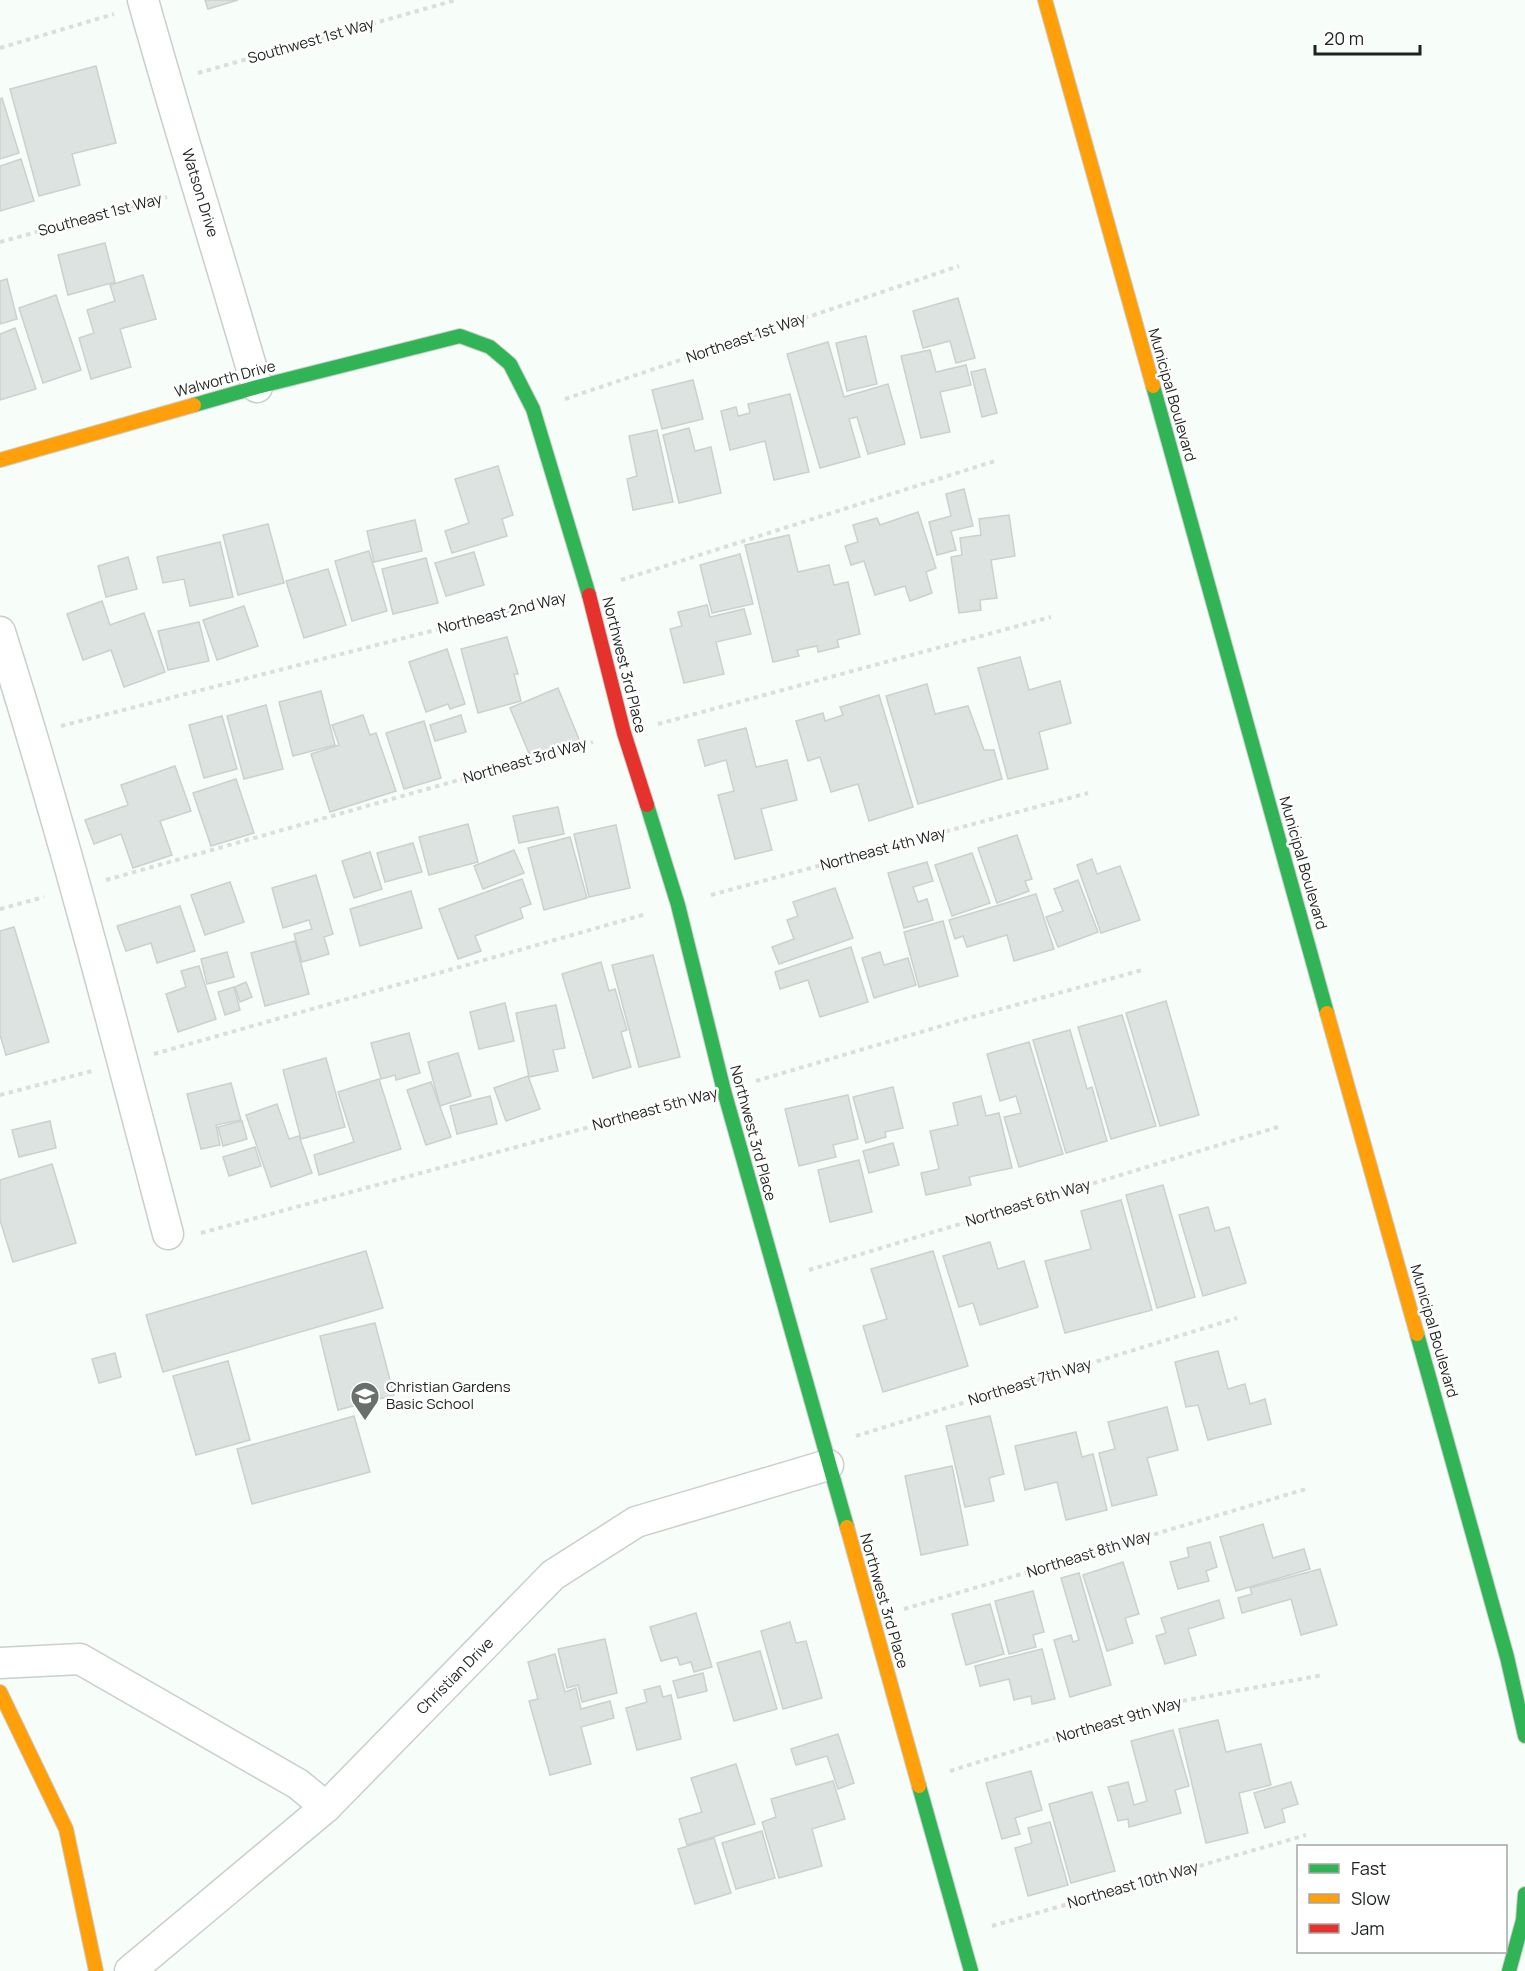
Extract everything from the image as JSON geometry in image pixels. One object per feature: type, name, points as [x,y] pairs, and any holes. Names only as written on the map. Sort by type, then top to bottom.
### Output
[{"type":"street","name":"Municipal Boulevard","points":[[1045,0],[1504,1645],[1525,1736]]},
{"type":"street","name":"Watson Drive","points":[[144,3],[165,82],[200,189],[257,387]]},
{"type":"street","name":"Walworth Drive","points":[[0,460],[257,387],[460,336]]},
{"type":"street","name":"Northwest 3rd Place","points":[[460,336],[490,347],[510,364],[533,410],[588,591],[624,733],[678,905],[724,1091],[971,1971]]},
{"type":"street","points":[[0,632],[32,733],[76,889],[168,1234]]},
{"type":"street","name":"Christian Drive","points":[[130,1971],[326,1807],[553,1575],[636,1522],[826,1455]]},
{"type":"street","points":[[0,1663],[80,1659],[298,1784],[326,1807]]},
{"type":"street","points":[[0,1692],[66,1829],[96,1971]]},
{"type":"street","points":[[1509,1971],[1523,1920],[1525,1894]]},
{"type":"path","name":"Southwest 1st Way","points":[[165,82],[456,0]]},
{"type":"path","points":[[0,48],[144,3]]},
{"type":"path","name":"Southeast 1st Way","points":[[0,242],[200,189]]},
{"type":"path","name":"Northeast 1st Way","points":[[533,410],[959,266]]},
{"type":"path","name":"Northeast 2nd Way","points":[[32,733],[588,591],[998,460]]},
{"type":"path","name":"Northeast 3rd Way","points":[[0,909],[624,733],[1051,617]]},
{"type":"path","name":"Northeast 4th Way","points":[[0,1095],[123,1063],[678,905],[1088,793]]},
{"type":"path","name":"Northeast 5th Way","points":[[168,1234],[179,1239],[724,1091],[958,1021],[1142,970]]},
{"type":"path","name":"Northeast 6th Way","points":[[777,1280],[1278,1126]]},
{"type":"path","name":"Northeast 7th Way","points":[[826,1455],[1237,1318]]},
{"type":"path","name":"Northeast 8th Way","points":[[871,1619],[1306,1489]]},
{"type":"path","name":"Northeast 9th Way","points":[[918,1781],[1160,1705],[1323,1675]]},
{"type":"path","name":"Northeast 10th Way","points":[[960,1935],[1306,1835]]},
{"type":"building","points":[[205,0],[238,0],[208,9]]},
{"type":"building","points":[[96,66],[116,143],[72,154],[80,185],[39,196],[10,89]]},
{"type":"building","points":[[2,98],[19,153],[0,159],[0,99]]},
{"type":"building","points":[[21,159],[34,201],[0,211],[0,166]]},
{"type":"building","points":[[105,243],[115,282],[68,295],[58,255]]},
{"type":"building","points":[[143,275],[156,319],[120,329],[131,367],[91,379],[79,338],[94,333],[87,310],[115,301],[110,285]]},
{"type":"building","points":[[7,279],[17,319],[0,324],[0,281]]},
{"type":"building","points":[[56,295],[81,370],[43,383],[19,308]]},
{"type":"building","points":[[958,298],[975,358],[956,363],[950,341],[923,348],[913,311]]},
{"type":"building","points":[[15,328],[36,389],[0,400],[0,334]]},
{"type":"building","points":[[866,336],[877,384],[847,391],[836,343]]},
{"type":"building","points":[[828,342],[844,397],[888,384],[905,444],[868,454],[857,417],[849,419],[860,457],[820,468],[787,354]]},
{"type":"building","points":[[930,350],[936,372],[966,365],[971,385],[940,392],[950,432],[921,438],[901,356]]},
{"type":"building","points":[[985,369],[997,413],[982,417],[971,372]]},
{"type":"building","points":[[693,380],[703,419],[662,429],[652,390]]},
{"type":"building","points":[[790,394],[809,472],[774,480],[765,441],[730,450],[721,411],[736,407],[738,416],[750,413],[748,404]]},
{"type":"building","points":[[689,428],[695,451],[711,447],[721,493],[679,503],[663,435]]},
{"type":"building","points":[[657,430],[673,502],[633,510],[627,479],[637,476],[629,436]]},
{"type":"building","points":[[498,466],[513,515],[502,519],[507,536],[452,553],[445,531],[469,523],[455,479]]},
{"type":"building","points":[[964,489],[973,526],[951,531],[956,550],[937,555],[929,522],[951,516],[946,494]]},
{"type":"building","points":[[918,512],[936,568],[926,572],[932,593],[910,601],[905,586],[875,595],[864,561],[851,565],[845,546],[858,542],[853,525],[877,518],[880,525]]},
{"type":"building","points":[[1009,515],[1015,556],[991,560],[997,598],[980,600],[981,610],[959,613],[951,557],[962,555],[960,538],[981,535],[979,519]]},
{"type":"building","points":[[415,520],[422,551],[374,562],[367,531]]},
{"type":"building","points":[[268,524],[284,583],[238,595],[223,535]]},
{"type":"building","points":[[789,535],[798,572],[829,565],[834,585],[848,582],[860,634],[837,640],[839,647],[818,652],[817,646],[797,650],[799,656],[773,662],[745,545]]},
{"type":"building","points":[[220,542],[233,597],[190,606],[184,579],[163,583],[157,557]]},
{"type":"building","points":[[369,551],[387,611],[352,621],[335,561]]},
{"type":"building","points":[[474,552],[484,585],[446,596],[435,563]]},
{"type":"building","points":[[740,554],[753,604],[712,613],[700,565]]},
{"type":"building","points":[[128,557],[137,589],[106,597],[98,566]]},
{"type":"building","points":[[426,558],[438,603],[393,614],[382,569]]},
{"type":"building","points":[[328,569],[346,625],[304,638],[286,581]]},
{"type":"building","points":[[102,601],[110,625],[144,613],[165,672],[124,687],[111,650],[83,660],[67,614]]},
{"type":"building","points":[[707,605],[710,617],[744,609],[751,634],[716,642],[724,674],[684,683],[670,629],[682,626],[678,612]]},
{"type":"building","points":[[244,606],[258,646],[217,660],[203,620]]},
{"type":"building","points":[[199,622],[209,661],[168,670],[158,631]]},
{"type":"building","points":[[507,637],[518,674],[514,674],[521,701],[478,713],[461,649]]},
{"type":"building","points":[[447,649],[465,704],[450,709],[448,704],[426,712],[409,662]]},
{"type":"building","points":[[1020,657],[1029,690],[1060,681],[1071,723],[1039,732],[1048,769],[1008,779],[978,668]]},
{"type":"building","points":[[927,684],[935,714],[968,706],[984,750],[994,750],[1002,779],[918,804],[886,696]]},
{"type":"building","points":[[558,688],[581,744],[533,763],[510,708]]},
{"type":"building","points":[[321,691],[335,745],[293,756],[279,702]]},
{"type":"building","points":[[879,695],[913,807],[869,821],[858,784],[831,792],[820,757],[808,761],[796,721],[823,713],[825,721],[843,715],[840,707]]},
{"type":"building","points":[[266,705],[283,769],[244,779],[227,716]]},
{"type":"building","points":[[363,715],[370,735],[376,733],[396,791],[330,812],[311,754],[339,745],[332,725]]},
{"type":"building","points":[[461,715],[466,732],[435,741],[430,725]]},
{"type":"building","points":[[222,716],[237,769],[204,778],[189,725]]},
{"type":"building","points":[[424,721],[441,778],[404,789],[386,733]]},
{"type":"building","points":[[746,728],[756,767],[787,760],[797,800],[761,809],[772,850],[735,859],[718,795],[734,791],[726,760],[705,766],[698,740]]},
{"type":"building","points":[[175,766],[191,811],[160,821],[172,855],[133,868],[121,834],[94,844],[85,820],[128,805],[121,785]]},
{"type":"building","points":[[236,779],[254,833],[211,846],[193,793]]},
{"type":"building","points":[[558,807],[564,834],[519,843],[513,816]]},
{"type":"building","points":[[468,824],[478,862],[429,875],[419,837]]},
{"type":"building","points":[[616,825],[630,888],[589,897],[574,834]]},
{"type":"building","points":[[1017,835],[1032,879],[1025,881],[1029,891],[997,903],[978,848]]},
{"type":"building","points":[[570,837],[587,898],[544,910],[528,848]]},
{"type":"building","points":[[413,843],[422,872],[385,882],[377,853]]},
{"type":"building","points":[[514,850],[524,873],[483,889],[474,866]]},
{"type":"building","points":[[370,852],[382,889],[354,898],[342,861]]},
{"type":"building","points":[[972,853],[990,903],[952,916],[935,865]]},
{"type":"building","points":[[1092,859],[1097,874],[1120,866],[1140,920],[1101,933],[1077,865]]},
{"type":"building","points":[[927,862],[933,881],[913,887],[918,902],[927,899],[933,920],[904,928],[888,873]]},
{"type":"building","points":[[316,875],[333,934],[324,937],[329,954],[302,962],[294,934],[312,929],[309,920],[283,928],[272,888]]},
{"type":"building","points":[[522,879],[531,904],[520,908],[523,918],[475,936],[481,951],[458,959],[439,909]]},
{"type":"building","points":[[1078,880],[1098,932],[1058,947],[1046,917],[1063,911],[1054,889]]},
{"type":"building","points":[[230,882],[244,922],[205,935],[191,895]]},
{"type":"building","points":[[835,888],[853,938],[779,964],[772,947],[794,939],[787,920],[798,916],[793,902]]},
{"type":"building","points":[[411,891],[422,928],[360,946],[350,909]]},
{"type":"building","points":[[1036,894],[1054,949],[1014,961],[1007,935],[967,947],[963,936],[955,939],[949,920]]},
{"type":"building","points":[[180,906],[195,951],[157,963],[151,943],[126,951],[117,926]]},
{"type":"building","points":[[943,921],[958,976],[919,987],[904,932]]},
{"type":"building","points":[[14,927],[49,1042],[6,1055],[0,1035],[0,931]]},
{"type":"building","points":[[295,941],[309,994],[265,1006],[251,953]]},
{"type":"building","points":[[851,947],[868,1002],[820,1017],[808,980],[780,989],[775,972]]},
{"type":"building","points":[[227,952],[234,977],[207,984],[201,959]]},
{"type":"building","points":[[880,952],[884,965],[908,958],[916,985],[874,998],[862,958]]},
{"type":"building","points":[[653,955],[680,1057],[639,1067],[612,965]]},
{"type":"building","points":[[601,962],[609,991],[615,989],[627,1030],[621,1032],[631,1067],[593,1078],[562,974]]},
{"type":"building","points":[[199,966],[216,1019],[178,1032],[166,994],[186,987],[181,971]]},
{"type":"building","points":[[246,982],[252,997],[240,1002],[235,987]]},
{"type":"building","points":[[234,987],[240,1010],[225,1015],[218,992]]},
{"type":"building","points":[[1166,1001],[1199,1115],[1160,1126],[1126,1013]]},
{"type":"building","points":[[505,1003],[514,1041],[479,1049],[470,1012]]},
{"type":"building","points":[[556,1005],[565,1048],[553,1050],[558,1071],[529,1077],[516,1013]]},
{"type":"building","points":[[1122,1015],[1156,1126],[1111,1139],[1078,1027]]},
{"type":"building","points":[[1070,1030],[1087,1089],[1092,1087],[1107,1141],[1066,1153],[1033,1040]]},
{"type":"building","points":[[409,1033],[420,1073],[396,1080],[395,1075],[381,1079],[371,1043]]},
{"type":"building","points":[[1029,1042],[1063,1154],[1019,1167],[1004,1117],[1021,1113],[1016,1096],[1000,1101],[987,1054]]},
{"type":"building","points":[[458,1053],[471,1096],[440,1106],[428,1062]]},
{"type":"building","points":[[326,1058],[345,1127],[301,1139],[283,1070]]},
{"type":"building","points":[[528,1076],[540,1109],[506,1121],[494,1088]]},
{"type":"building","points":[[379,1079],[401,1149],[319,1175],[314,1155],[354,1142],[338,1092]]},
{"type":"building","points":[[431,1082],[451,1137],[426,1145],[407,1090]]},
{"type":"building","points":[[231,1083],[241,1120],[216,1125],[220,1145],[201,1149],[187,1094]]},
{"type":"building","points":[[893,1087],[903,1128],[885,1132],[886,1137],[866,1143],[853,1097]]},
{"type":"building","points":[[848,1095],[858,1139],[833,1145],[836,1157],[799,1166],[785,1109]]},
{"type":"building","points":[[490,1096],[497,1124],[457,1134],[450,1106]]},
{"type":"building","points":[[981,1096],[986,1116],[999,1113],[1012,1168],[969,1177],[971,1185],[926,1195],[921,1173],[939,1169],[930,1131],[958,1125],[953,1103]]},
{"type":"building","points":[[277,1104],[289,1139],[299,1136],[312,1173],[271,1187],[246,1115]]},
{"type":"building","points":[[50,1121],[56,1148],[19,1157],[12,1130]]},
{"type":"building","points":[[242,1121],[247,1139],[223,1146],[218,1127]]},
{"type":"building","points":[[893,1143],[899,1165],[869,1173],[863,1151]]},
{"type":"building","points":[[255,1147],[261,1166],[229,1176],[223,1157]]},
{"type":"building","points":[[859,1160],[872,1212],[830,1222],[818,1170]]},
{"type":"building","points":[[52,1164],[76,1243],[13,1262],[0,1220],[0,1180]]},
{"type":"building","points":[[1163,1185],[1195,1297],[1157,1308],[1126,1195]]},
{"type":"building","points":[[1121,1200],[1152,1310],[1065,1333],[1045,1261],[1091,1249],[1081,1211]]},
{"type":"building","points":[[1208,1207],[1215,1231],[1229,1227],[1246,1283],[1203,1296],[1179,1215]]},
{"type":"building","points":[[990,1242],[998,1269],[1024,1261],[1038,1307],[980,1325],[973,1303],[959,1307],[943,1256]]},
{"type":"building","points":[[366,1251],[383,1308],[163,1372],[146,1315]]},
{"type":"building","points":[[933,1251],[968,1366],[883,1392],[863,1326],[887,1319],[871,1269]]},
{"type":"building","points":[[375,1323],[394,1395],[338,1410],[320,1336]]},
{"type":"building","points":[[1218,1351],[1228,1389],[1245,1384],[1250,1404],[1265,1399],[1271,1424],[1208,1440],[1198,1405],[1186,1407],[1175,1362]]},
{"type":"building","points":[[115,1353],[121,1377],[99,1383],[92,1359]]},
{"type":"building","points":[[228,1361],[250,1440],[196,1455],[173,1376]]},
{"type":"building","points":[[1167,1407],[1178,1450],[1147,1458],[1157,1495],[1112,1506],[1099,1453],[1115,1449],[1108,1422]]},
{"type":"building","points":[[354,1416],[370,1472],[252,1504],[237,1449]]},
{"type":"building","points":[[990,1416],[1004,1474],[989,1478],[994,1501],[965,1507],[946,1426]]},
{"type":"building","points":[[1076,1432],[1082,1457],[1093,1454],[1107,1510],[1066,1520],[1057,1482],[1025,1490],[1015,1446]]},
{"type":"building","points":[[952,1466],[968,1545],[921,1555],[905,1476]]},
{"type":"building","points":[[1263,1524],[1273,1558],[1304,1549],[1310,1569],[1236,1591],[1220,1537]]},
{"type":"building","points":[[1210,1542],[1217,1567],[1206,1571],[1209,1581],[1178,1589],[1170,1562],[1189,1557],[1187,1548]]},
{"type":"building","points":[[1123,1562],[1139,1614],[1125,1618],[1133,1643],[1107,1651],[1083,1575]]},
{"type":"building","points":[[1320,1569],[1337,1625],[1301,1635],[1291,1599],[1242,1613],[1238,1598],[1252,1594],[1250,1588]]},
{"type":"building","points":[[1079,1573],[1111,1685],[1070,1697],[1054,1640],[1071,1635],[1073,1642],[1079,1640],[1061,1578]]},
{"type":"building","points":[[1033,1591],[1044,1632],[1033,1635],[1036,1647],[1009,1654],[995,1601]]},
{"type":"building","points":[[1219,1600],[1224,1618],[1188,1629],[1196,1655],[1165,1664],[1156,1636],[1166,1633],[1161,1618]]},
{"type":"building","points":[[990,1604],[1004,1654],[966,1665],[952,1614]]},
{"type":"building","points":[[696,1613],[712,1667],[694,1672],[691,1662],[680,1665],[677,1657],[661,1661],[650,1627]]},
{"type":"building","points":[[790,1622],[796,1643],[806,1641],[822,1698],[783,1709],[761,1631]]},
{"type":"building","points":[[605,1639],[617,1693],[582,1702],[578,1685],[567,1688],[558,1649]]},
{"type":"building","points":[[1042,1649],[1055,1699],[1032,1704],[1031,1696],[1014,1700],[1009,1679],[980,1686],[975,1666]]},
{"type":"building","points":[[760,1651],[777,1709],[734,1721],[717,1663]]},
{"type":"building","points":[[555,1654],[565,1692],[576,1688],[581,1709],[610,1701],[614,1718],[581,1727],[591,1764],[550,1775],[529,1701],[538,1699],[528,1662]]},
{"type":"building","points":[[703,1673],[707,1691],[678,1698],[673,1681]]},
{"type":"building","points":[[660,1686],[663,1697],[671,1695],[681,1739],[637,1750],[626,1708],[647,1702],[644,1690]]},
{"type":"building","points":[[1218,1720],[1226,1752],[1261,1744],[1271,1785],[1239,1793],[1248,1833],[1206,1843],[1179,1729]]},
{"type":"building","points":[[1173,1730],[1189,1786],[1175,1790],[1181,1813],[1129,1827],[1128,1819],[1118,1821],[1108,1787],[1128,1782],[1134,1805],[1147,1801],[1131,1741]]},
{"type":"building","points":[[838,1734],[854,1783],[838,1789],[827,1756],[796,1765],[791,1749]]},
{"type":"building","points":[[736,1764],[755,1824],[687,1845],[679,1819],[702,1812],[691,1778]]},
{"type":"building","points":[[1031,1771],[1042,1810],[1015,1818],[1020,1834],[1002,1839],[986,1783]]},
{"type":"building","points":[[833,1781],[845,1819],[812,1829],[822,1866],[779,1878],[762,1822],[776,1817],[771,1799]]},
{"type":"building","points":[[1291,1782],[1298,1804],[1282,1809],[1285,1822],[1265,1828],[1254,1793]]},
{"type":"building","points":[[1092,1792],[1115,1871],[1071,1883],[1049,1804]]},
{"type":"building","points":[[1050,1822],[1068,1885],[1028,1896],[1015,1848],[1032,1843],[1028,1828]]},
{"type":"building","points":[[762,1831],[775,1878],[736,1889],[722,1843]]},
{"type":"building","points":[[714,1838],[731,1893],[695,1904],[678,1849]]},
{"type":"traffic: fast","points":[[194,405],[460,336],[490,347],[510,364],[533,409],[589,595]]},
{"type":"traffic: fast","points":[[1153,386],[1327,1013]]},
{"type":"traffic: fast","points":[[647,805],[678,905],[724,1091],[847,1527]]},
{"type":"traffic: fast","points":[[1417,1334],[1507,1657],[1525,1736]]},
{"type":"traffic: fast","points":[[919,1786],[971,1971]]},
{"type":"traffic: fast","points":[[1509,1971],[1523,1920],[1525,1894]]},
{"type":"traffic: slow","points":[[1045,0],[1153,386]]},
{"type":"traffic: slow","points":[[0,460],[194,405]]},
{"type":"traffic: slow","points":[[1327,1013],[1417,1334]]},
{"type":"traffic: slow","points":[[847,1527],[919,1786]]},
{"type":"traffic: slow","points":[[0,1692],[66,1829],[96,1971]]},
{"type":"traffic: jam","points":[[589,595],[624,733],[647,805]]},
{"type":"place","name":"Christian Gardens Basic School","points":[[365,1422]]}]
